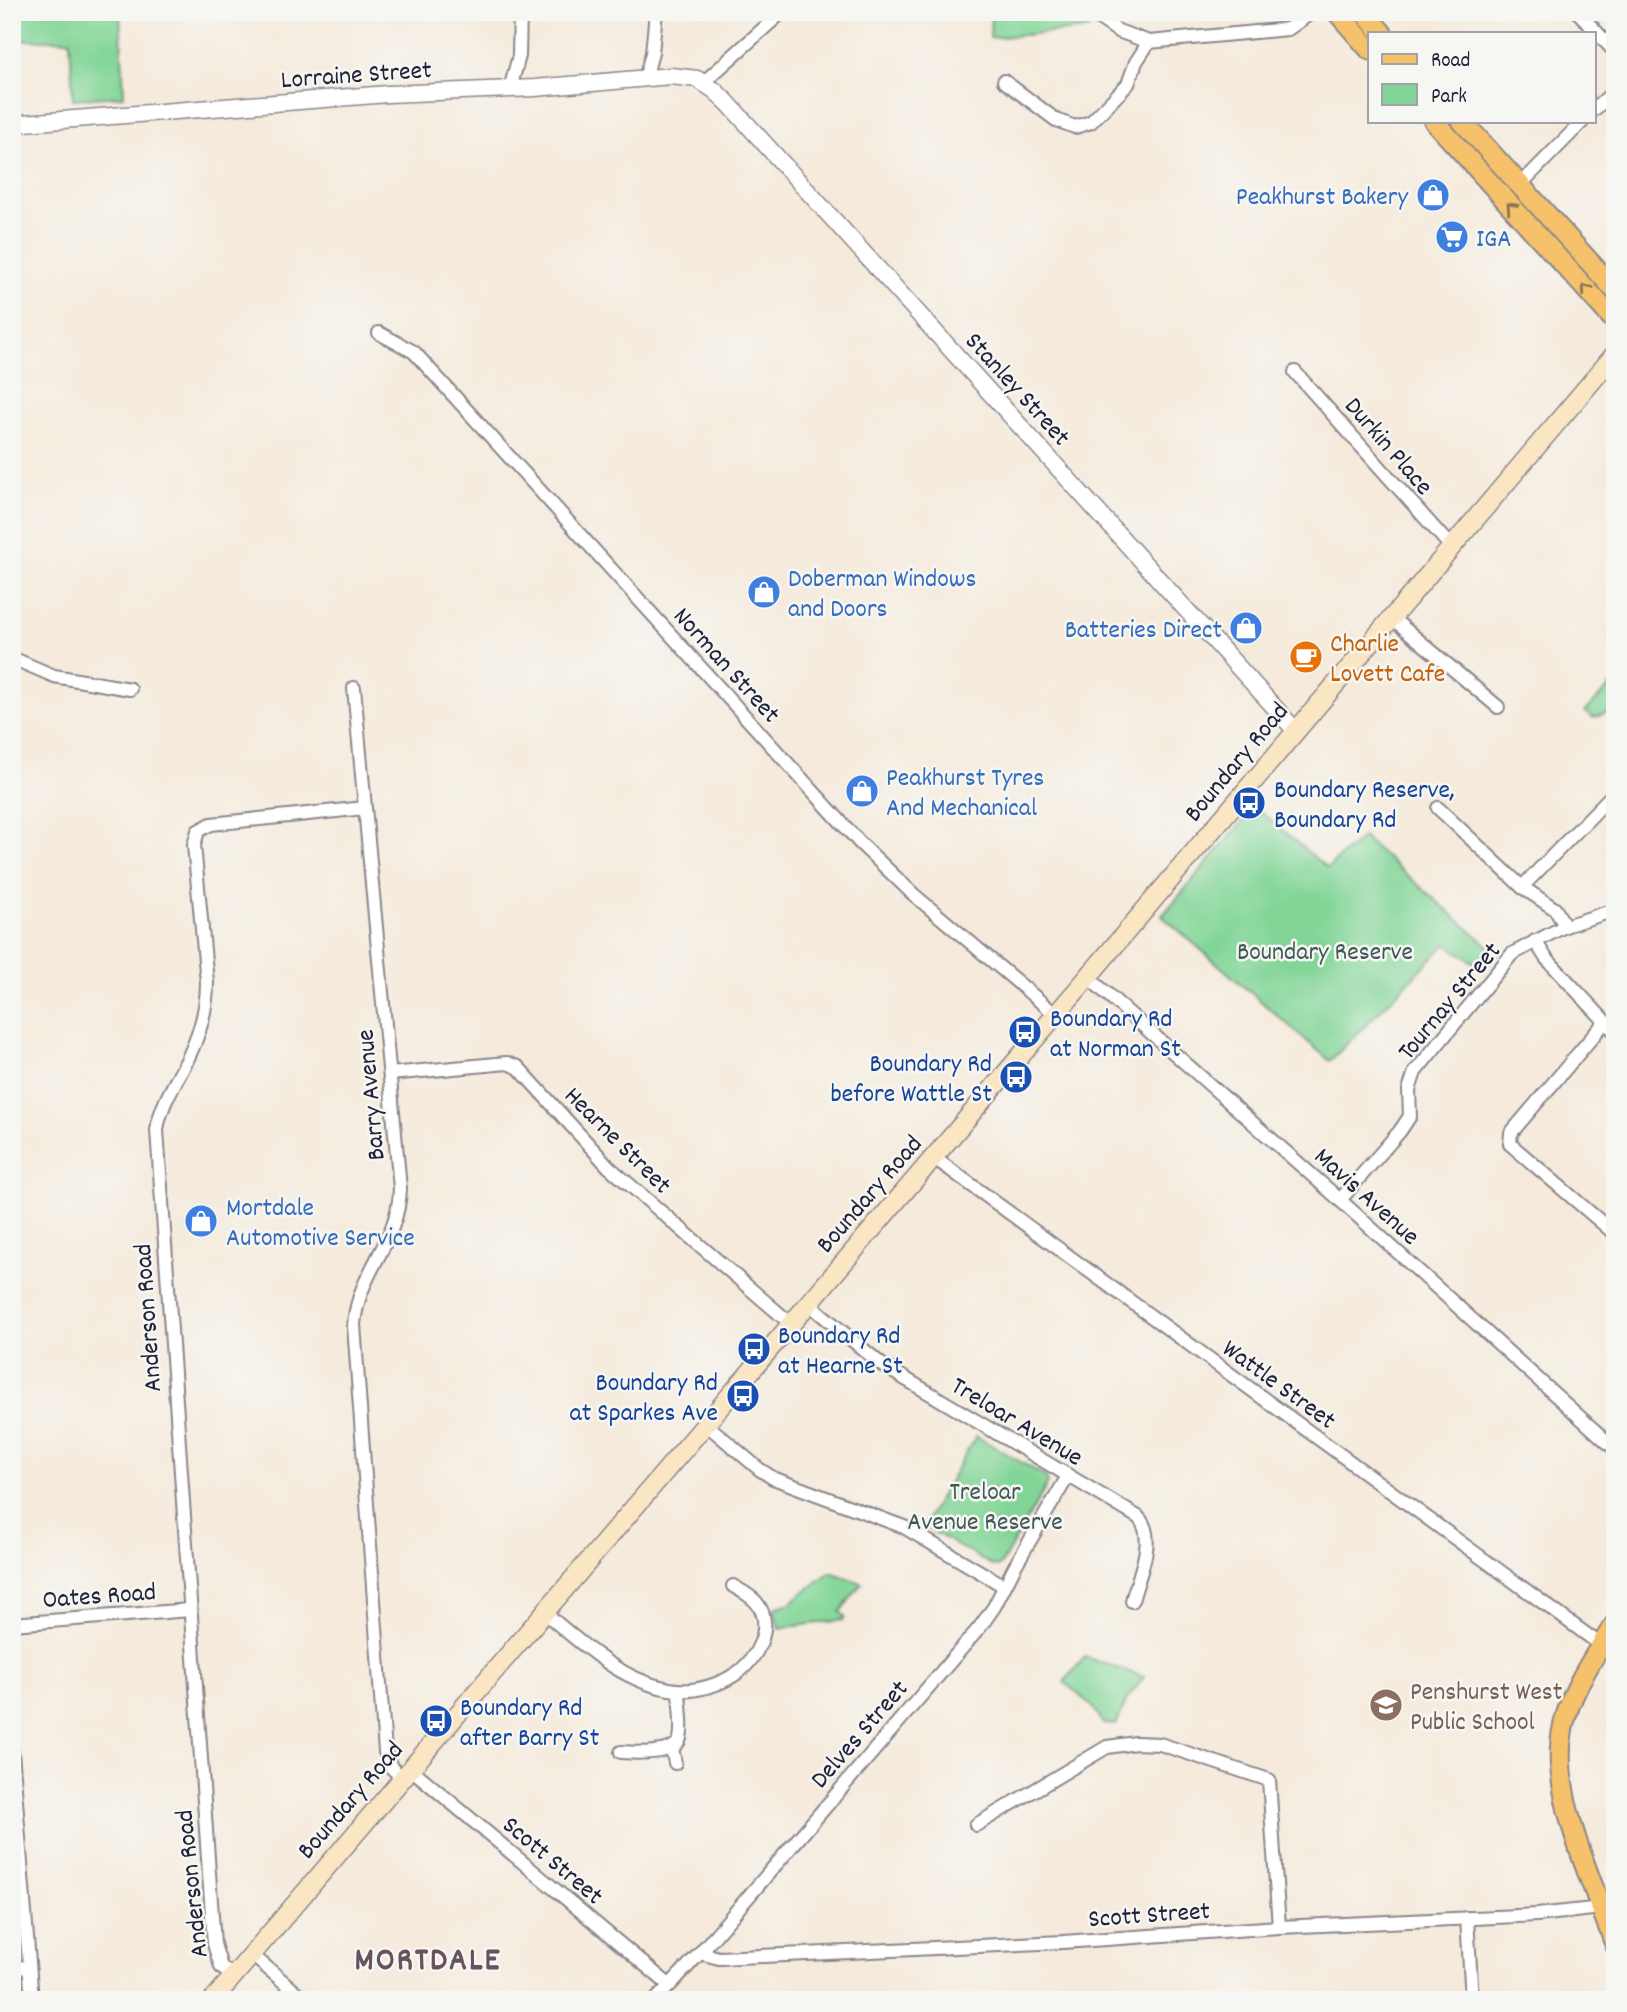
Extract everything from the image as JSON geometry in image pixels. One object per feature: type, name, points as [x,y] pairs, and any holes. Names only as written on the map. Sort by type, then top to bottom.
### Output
[{"type":"main road","points":[[1337,12],[1368,48]]},
{"type":"main road","points":[[1364,12],[1381,32]]},
{"type":"main road","points":[[1435,122],[1615,321]]},
{"type":"main road","points":[[1463,122],[1607,278],[1615,290]]},
{"type":"main road","name":"Boundary Road","points":[[213,2000],[1088,977],[1615,354]]},
{"type":"main road","points":[[1615,1624],[1579,1684],[1568,1710],[1560,1741],[1560,1763],[1567,1805],[1615,1944]]},
{"type":"street","points":[[510,89],[516,65],[520,12]]},
{"type":"street","points":[[645,79],[652,53],[656,12]]},
{"type":"street","points":[[703,83],[782,12]]},
{"type":"street","points":[[1090,12],[1118,31],[1149,41],[1288,29],[1312,12]]},
{"type":"street","points":[[1578,12],[1615,52]]},
{"type":"street","points":[[1004,81],[1056,120],[1075,127],[1091,122],[1128,84],[1136,62],[1149,41]]},
{"type":"street","name":"Lorraine Street","points":[[12,124],[388,94],[510,89],[684,76],[703,83]]},
{"type":"street","name":"Stanley Street","points":[[703,83],[727,102],[1295,730]]},
{"type":"street","points":[[1596,108],[1615,90]]},
{"type":"street","points":[[1520,185],[1582,122]]},
{"type":"street","name":"Norman Street","points":[[379,333],[414,352],[860,844],[913,894],[1055,1014]]},
{"type":"street","name":"Durkin Place","points":[[1295,372],[1452,548]]},
{"type":"street","points":[[1392,618],[1498,707]]},
{"type":"street","points":[[12,658],[54,676],[130,689]]},
{"type":"street","name":"Barry Avenue","points":[[354,688],[400,1176],[398,1211],[391,1234],[361,1289],[354,1325],[385,1752],[391,1767],[406,1773]]},
{"type":"street","points":[[1522,887],[1615,792]]},
{"type":"street","name":"Anderson Road","points":[[232,1976],[221,1967],[214,1944],[156,1140],[162,1109],[189,1056],[206,1004],[207,982],[194,840],[198,831],[211,824],[365,808]]},
{"type":"street","points":[[1438,808],[1522,887],[1555,909],[1565,926]]},
{"type":"street","name":"Tournay Street","points":[[1340,1200],[1410,1116],[1409,1090],[1415,1072],[1512,954],[1565,926],[1615,910]]},
{"type":"street","points":[[1535,941],[1546,958],[1615,1032]]},
{"type":"street","name":"Mavis Avenue","points":[[1088,977],[1615,1449]]},
{"type":"street","points":[[1605,1022],[1511,1133],[1510,1144],[1615,1234]]},
{"type":"street","name":"Hearne Street","points":[[390,1074],[507,1063],[518,1067],[609,1167],[790,1323]]},
{"type":"street","name":"Wattle Street","points":[[933,1157],[1601,1645]]},
{"type":"street","name":"Treloar Avenue","points":[[808,1303],[882,1365],[1138,1517],[1146,1527],[1148,1542],[1132,1601]]},
{"type":"street","points":[[706,1424],[773,1478],[904,1527],[1004,1586]]},
{"type":"street","name":"Delves Street","points":[[656,2000],[700,1953],[980,1627],[1068,1476]]},
{"type":"street","points":[[544,1612],[589,1650],[617,1668],[653,1684],[679,1691],[712,1685],[732,1677],[745,1667],[757,1650],[764,1634],[762,1613],[756,1602],[733,1586]]},
{"type":"street","name":"Oates Road","points":[[12,1624],[190,1610]]},
{"type":"street","points":[[621,1752],[642,1753],[672,1748],[677,1744],[680,1735],[679,1691]]},
{"type":"street","points":[[976,1825],[1107,1747],[1136,1743],[1160,1744],[1269,1780],[1279,1927]]},
{"type":"street","points":[[672,1748],[675,1763]]},
{"type":"street","points":[[12,1751],[32,2000]]},
{"type":"street","name":"Scott Street","points":[[406,1773],[669,1985]]},
{"type":"street","name":"Scott Street","points":[[700,1953],[719,1958],[1063,1942],[1279,1927],[1537,1915],[1602,1908]]},
{"type":"street","points":[[1467,1918],[1472,2000]]},
{"type":"street","points":[[251,1954],[305,2000]]},
{"type":"street","points":[[12,1968],[29,1967]]},
{"type":"green space","points":[[12,12],[120,12],[124,96],[73,99],[70,40],[12,40]]},
{"type":"green space","points":[[991,12],[1072,12],[1089,29],[990,38]]},
{"type":"green space","points":[[1615,681],[1615,710],[1593,718],[1585,712]]},
{"type":"green space","name":"Boundary Reserve","points":[[1255,807],[1327,868],[1363,837],[1498,954],[1484,969],[1446,944],[1330,1061],[1162,916]]},
{"type":"green space","name":"Treloar Avenue Reserve","points":[[976,1436],[1045,1476],[1048,1483],[998,1567],[923,1526]]},
{"type":"green space","points":[[830,1572],[862,1583],[840,1612],[845,1617],[843,1620],[779,1628],[774,1608],[790,1603]]},
{"type":"green space","points":[[1085,1657],[1144,1677],[1127,1699],[1116,1725],[1104,1724],[1093,1707],[1064,1682]]},
{"type":"place","name":"Peakhurst Bakery","points":[[1433,195]]},
{"type":"place","name":"IGA","points":[[1452,237]]},
{"type":"place","name":"Doberman Windows and Doors","points":[[764,592]]},
{"type":"place","name":"Batteries Direct","points":[[1246,628]]},
{"type":"place","name":"Charlie Lovett Cafe","points":[[1306,657]]},
{"type":"place","name":"Peakhurst Tyres And Mechanical","points":[[862,791]]},
{"type":"place","name":"Boundary Reserve, Boundary Rd","points":[[1249,803]]},
{"type":"place","name":"Boundary Rd at Norman St","points":[[1025,1032]]},
{"type":"place","name":"Boundary Rd before Wattle St","points":[[1016,1077]]},
{"type":"place","name":"Mortdale Automotive Service","points":[[201,1221]]},
{"type":"place","name":"Boundary Rd at Hearne St","points":[[754,1349]]},
{"type":"place","name":"Boundary Rd at Sparkes Ave","points":[[743,1396]]},
{"type":"place","name":"Penshurst West Public School","points":[[1386,1705]]},
{"type":"place","name":"Boundary Rd after Barry St","points":[[436,1721]]},
{"type":"district","name":"MORTDALE","points":[[428,1957]]}]
